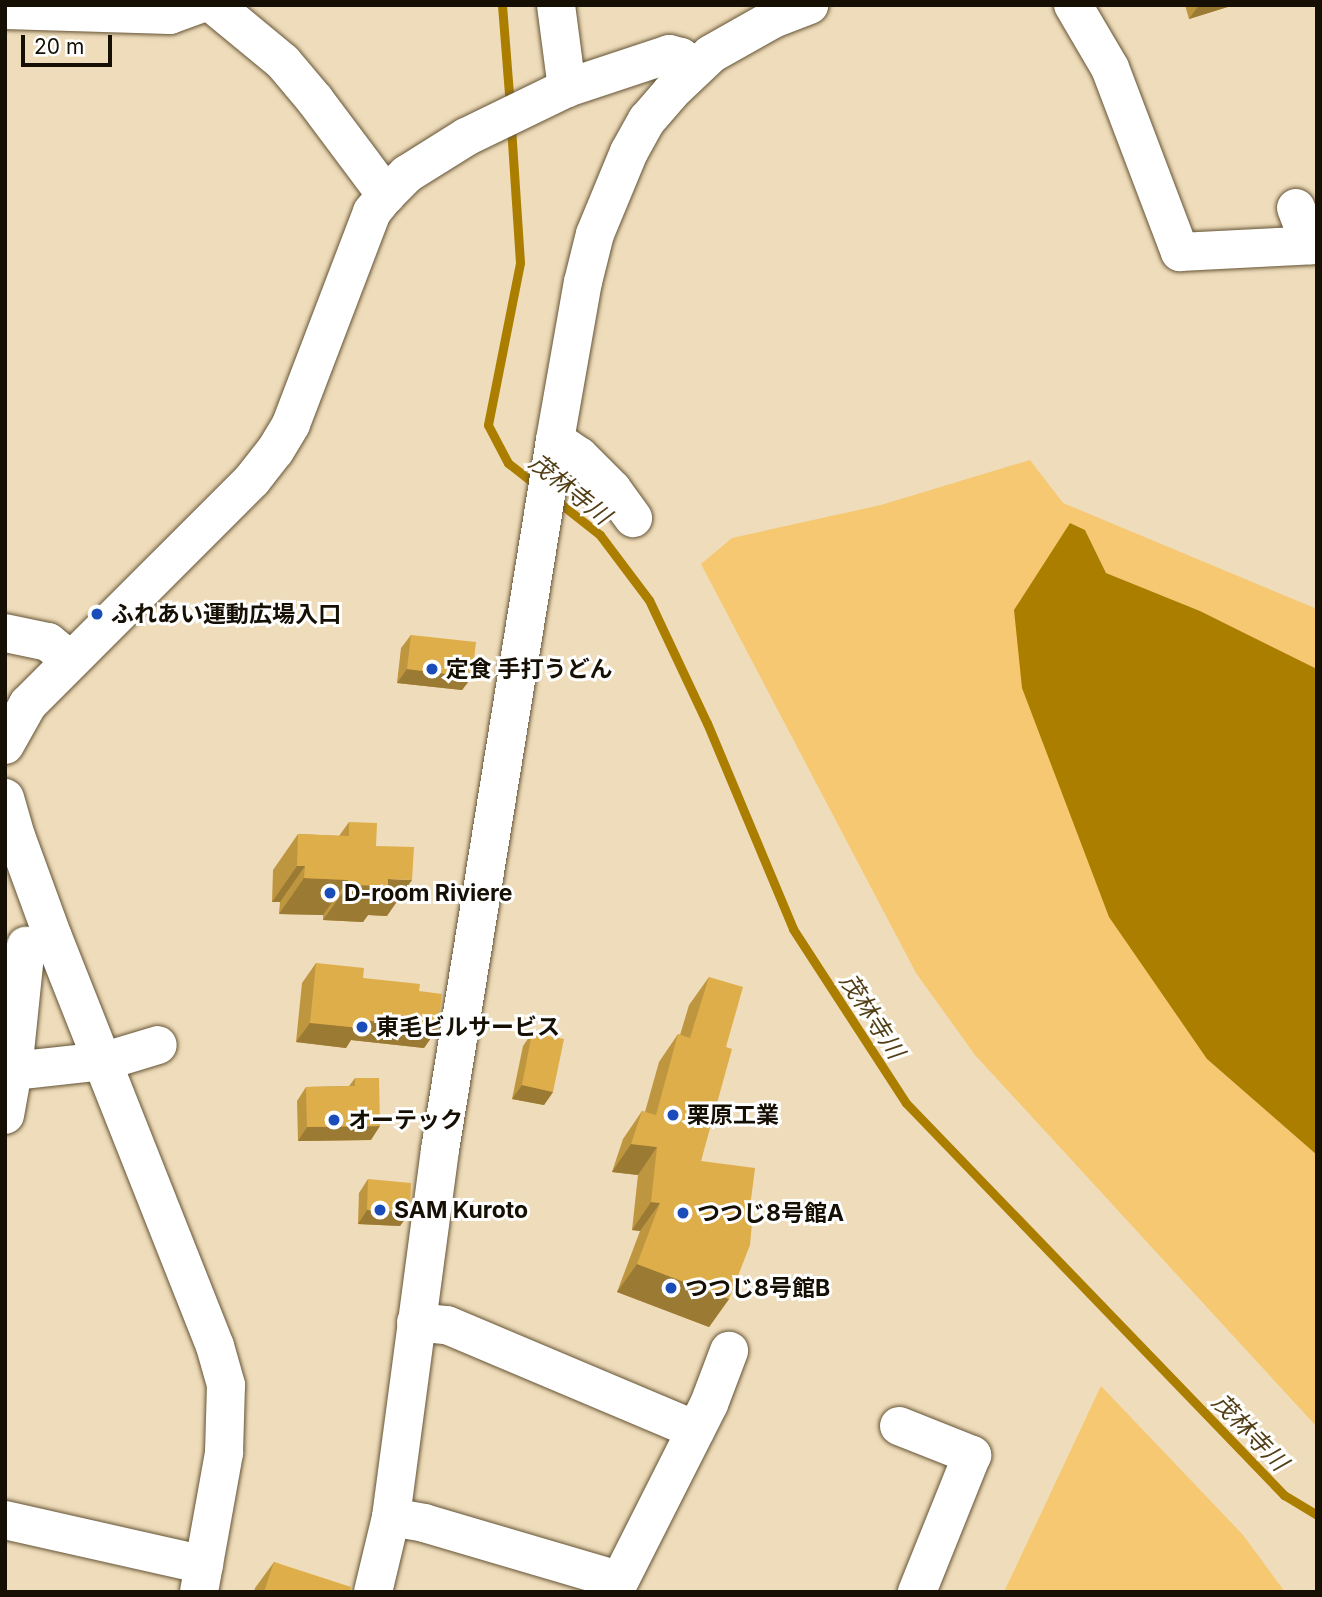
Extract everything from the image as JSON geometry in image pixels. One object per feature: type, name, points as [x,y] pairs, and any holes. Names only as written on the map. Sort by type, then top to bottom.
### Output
[{"type":"street","points":[[5,10],[170,15],[198,5]]},
{"type":"street","points":[[214,5],[283,62],[316,100],[386,195]]},
{"type":"street","points":[[556,5],[560,92]]},
{"type":"street","points":[[373,1592],[391,1517],[440,1150],[583,282],[610,192],[647,120],[694,68],[740,36],[808,5]]},
{"type":"street","points":[[1073,5],[1110,68],[1180,252],[1313,245],[1296,208]]},
{"type":"street","points":[[5,746],[28,704],[69,660],[252,480],[275,451],[291,425],[372,212],[407,174],[480,131],[560,92],[670,54],[681,57],[694,68]]},
{"type":"street","points":[[555,440],[579,456],[612,489],[633,518]]},
{"type":"street","points":[[5,633],[48,642],[69,660]]},
{"type":"street","points":[[5,798],[16,835],[23,958],[5,1115]]},
{"type":"street","points":[[5,1520],[202,1578],[224,1453],[226,1385],[215,1346],[105,1061],[23,958]]},
{"type":"street","points":[[9,1068],[105,1061],[158,1045]]},
{"type":"street","points":[[416,1322],[447,1325],[696,1430]]},
{"type":"street","points":[[391,1517],[424,1523],[616,1586],[696,1430],[729,1351]]},
{"type":"street","points":[[899,1426],[972,1455],[917,1592]]},
{"type":"shaded area","points":[[1030,460],[1063,503],[1317,609],[1317,669],[1200,611],[1106,573],[1085,530],[1070,523],[1047,562],[1207,1059],[1317,1155],[1317,1427],[975,1055],[916,973],[701,564],[732,538],[881,505]]},
{"type":"shaded area","points":[[1070,523],[1085,530],[1106,573],[1200,611],[1317,669],[1317,1155],[1207,1059],[1109,917],[1022,688],[1014,610]]},
{"type":"shaded area","points":[[1101,1386],[1243,1535],[1285,1592],[1004,1592]]},
{"type":"building","points":[[411,635],[476,642],[472,677],[407,669]]},
{"type":"building","points":[[349,822],[377,823],[376,846],[414,847],[412,880],[388,879],[388,886],[348,885],[348,880],[304,878],[305,866],[297,866],[298,834],[349,836]]},
{"type":"building","points":[[316,963],[364,968],[363,978],[420,984],[419,991],[442,994],[438,1028],[361,1020],[360,1028],[310,1023]]},
{"type":"building","points":[[709,977],[743,987],[726,1047],[732,1049],[701,1161],[755,1168],[748,1223],[752,1223],[750,1245],[729,1299],[637,1264],[660,1203],[651,1202],[657,1147],[631,1144],[642,1111],[656,1115],[678,1034],[690,1038]]},
{"type":"building","points":[[532,1033],[564,1039],[553,1092],[522,1085]]},
{"type":"building","name":"オーテック","points":[[355,1078],[379,1078],[380,1126],[307,1127],[306,1087],[355,1086]]},
{"type":"building","points":[[368,1179],[411,1183],[410,1212],[367,1210]]},
{"type":"building","points":[[274,1562],[351,1587],[350,1592],[264,1592]]},
{"type":"waterway","points":[[502,5],[510,106]]},
{"type":"waterway","points":[[511,127],[520,263],[488,425],[508,463],[537,486]]},
{"type":"waterway","name":"茂林寺川","points":[[557,501],[600,535],[649,600],[707,723],[793,929],[906,1103],[1284,1495],[1317,1515]]},
{"type":"place","name":"ふれあい運動広場入口","points":[[97,614]]},
{"type":"place","name":"定食 手打うどん","points":[[432,669]]},
{"type":"place","name":"D-room Riviere","points":[[330,893]]},
{"type":"place","name":"東毛ビルサービス","points":[[362,1027]]},
{"type":"place","name":"栗原工業","points":[[673,1115]]},
{"type":"place","name":"オーテック","points":[[334,1120]]},
{"type":"place","name":"SAM Kuroto","points":[[380,1210]]},
{"type":"place","name":"つつじ8号館A","points":[[683,1213]]},
{"type":"place","name":"つつじ8号館B","points":[[671,1288]]}]
